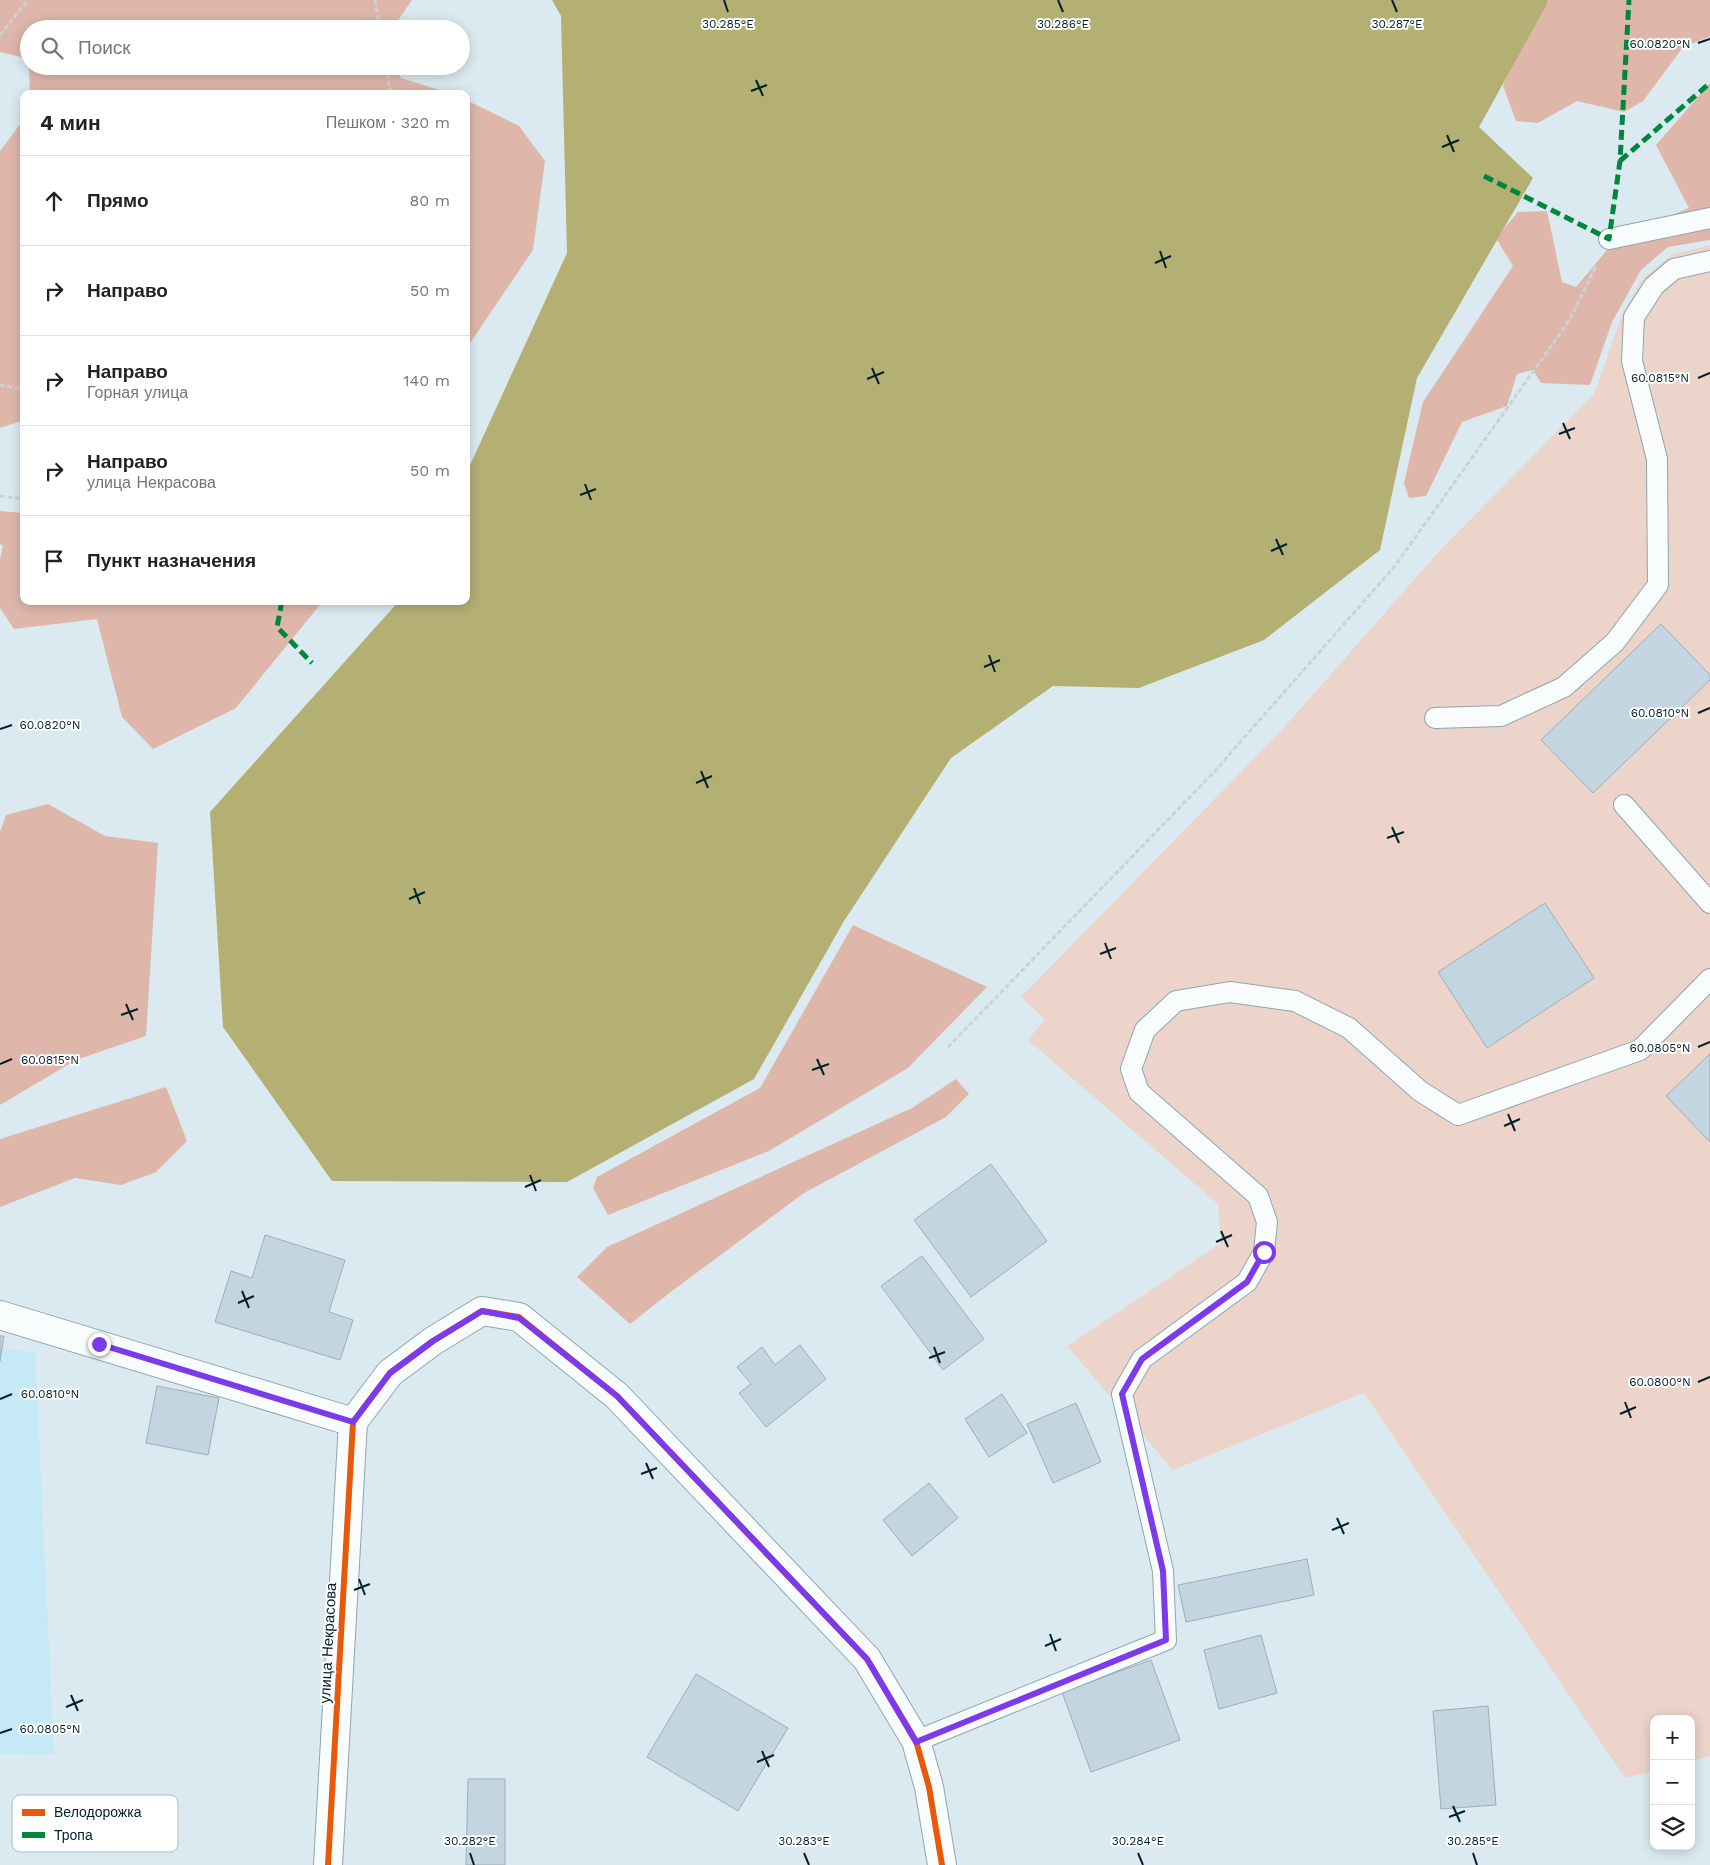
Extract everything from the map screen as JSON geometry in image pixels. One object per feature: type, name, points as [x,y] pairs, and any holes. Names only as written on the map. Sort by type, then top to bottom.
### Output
[{"type":"street","points":[[0,1315],[353,1422],[390,1373],[433,1341],[482,1311],[519,1318],[617,1396],[867,1659],[916,1742],[929,1787],[942,1865]]},
{"type":"street","name":"улица Некрасова","points":[[328,1865],[353,1422]]},
{"type":"lane","points":[[1609,239],[1710,218]]},
{"type":"lane","points":[[1435,718],[1501,716],[1564,687],[1615,642],[1658,586],[1657,459],[1632,361],[1634,317],[1654,286],[1674,269],[1710,261]]},
{"type":"lane","points":[[1624,805],[1710,903]]},
{"type":"lane","points":[[916,1742],[1166,1640],[1163,1571],[1122,1394],[1142,1359],[1247,1282],[1264,1252],[1267,1222],[1258,1196],[1139,1092],[1131,1069],[1145,1030],[1176,1001],[1230,992],[1296,1001],[1349,1028],[1420,1091],[1458,1115],[1640,1050],[1710,979]]},
{"type":"path","points":[[0,35],[28,0]]},
{"type":"path","points":[[375,0],[378,20]]},
{"type":"path","points":[[387,75],[389,90]]},
{"type":"path","points":[[948,1047],[1214,772],[1395,566],[1568,321],[1609,239]]},
{"type":"path","points":[[0,385],[20,389]]},
{"type":"path","points":[[0,496],[20,498]]},
{"type":"shaded area","points":[[0,0],[412,0],[398,20],[20,20],[20,57],[0,52]]},
{"type":"shaded area","points":[[552,0],[1547,0],[1547,4],[1479,127],[1533,178],[1417,378],[1380,550],[1264,640],[1139,688],[1053,686],[951,758],[844,921],[754,1079],[567,1182],[332,1181],[223,1027],[210,812],[395,605],[470,605],[470,465],[567,253],[561,16]]},
{"type":"shaded area","points":[[1534,0],[1710,0],[1710,37],[1684,46],[1643,101],[1624,112],[1577,101],[1538,123],[1516,121],[1503,86]]},
{"type":"shaded area","points":[[29,75],[399,75],[401,78],[439,90],[30,90]]},
{"type":"shaded area","points":[[1710,83],[1710,240],[1668,247],[1641,270],[1612,322],[1590,385],[1541,383],[1533,370],[1517,374],[1507,406],[1462,422],[1426,496],[1409,498],[1404,483],[1423,402],[1513,266],[1496,238],[1518,212],[1547,211],[1562,282],[1576,287],[1617,238],[1689,208],[1656,145]]},
{"type":"shaded area","points":[[470,102],[519,126],[545,161],[533,250],[470,343]]},
{"type":"shaded area","points":[[20,124],[20,421],[0,428],[0,151]]},
{"type":"shaded area","points":[[1710,245],[1710,1756],[1695,1760],[1695,1715],[1650,1715],[1650,1772],[1625,1778],[1364,1393],[1173,1470],[1067,1346],[1221,1243],[1218,1204],[1028,1040],[1045,1019],[1021,997],[1280,732],[1442,548],[1594,394],[1623,312],[1643,278],[1673,254]]},
{"type":"shaded area","points":[[0,511],[20,513],[20,605],[320,605],[236,708],[153,749],[122,717],[97,619],[14,629],[0,608],[0,559],[3,546],[0,544]]},
{"type":"shaded area","points":[[48,804],[105,836],[158,843],[146,1036],[76,1060],[0,1105],[0,832],[6,815]]},
{"type":"shaded area","points":[[853,925],[987,987],[908,1068],[769,1151],[608,1215],[593,1188],[597,1177],[760,1088]]},
{"type":"shaded area","points":[[956,1079],[969,1094],[946,1117],[804,1193],[630,1324],[577,1277],[607,1247],[912,1108]]},
{"type":"shaded area","points":[[166,1087],[187,1141],[156,1172],[121,1185],[75,1178],[0,1207],[0,1139]]},
{"type":"shaded area","points":[[0,1349],[35,1352],[54,1754],[0,1753]]},
{"type":"building","points":[[1661,624],[1710,675],[1710,680],[1593,793],[1541,740]]},
{"type":"building","points":[[1545,903],[1594,978],[1487,1048],[1438,972]]},
{"type":"building","points":[[1710,1054],[1710,1142],[1666,1096]]},
{"type":"building","points":[[991,1164],[1047,1241],[971,1297],[914,1220]]},
{"type":"building","points":[[265,1235],[345,1260],[329,1312],[353,1320],[340,1360],[215,1322],[231,1271],[252,1278]]},
{"type":"building","points":[[922,1256],[984,1339],[943,1370],[881,1286]]},
{"type":"building","points":[[0,1336],[4,1336],[0,1361]]},
{"type":"building","points":[[800,1345],[826,1379],[766,1427],[739,1393],[751,1384],[737,1367],[762,1347],[775,1365]]},
{"type":"building","points":[[157,1386],[219,1398],[208,1455],[146,1443]]},
{"type":"building","points":[[1002,1394],[1027,1433],[989,1457],[965,1419]]},
{"type":"building","points":[[1076,1403],[1101,1462],[1053,1483],[1027,1424]]},
{"type":"building","points":[[929,1483],[958,1518],[912,1556],[883,1520]]},
{"type":"building","points":[[1307,1559],[1314,1595],[1186,1622],[1178,1585]]},
{"type":"building","points":[[1261,1635],[1277,1693],[1219,1709],[1204,1650]]},
{"type":"building","points":[[1151,1660],[1180,1740],[1091,1772],[1062,1692]]},
{"type":"building","points":[[696,1674],[788,1728],[738,1811],[647,1757]]},
{"type":"building","points":[[1488,1706],[1496,1805],[1441,1809],[1433,1711]]},
{"type":"building","points":[[468,1779],[505,1779],[505,1865],[466,1865]]},
{"type":"marked path","points":[[1484,176],[1609,239],[1620,161],[1629,0]]},
{"type":"marked path","points":[[1620,161],[1710,83]]},
{"type":"marked path","points":[[281,605],[277,627],[312,663]]},
{"type":"cycle path","points":[[328,1865],[353,1422],[390,1373],[433,1341],[482,1311],[519,1317],[617,1396],[867,1659],[916,1741],[929,1787],[942,1865]]},
{"type":"route","points":[[99,1344],[353,1422],[390,1373],[433,1341],[482,1311],[519,1318],[617,1396],[867,1659],[916,1742],[1166,1640],[1163,1571],[1122,1394],[1142,1359],[1247,1282],[1264,1252]]}]
